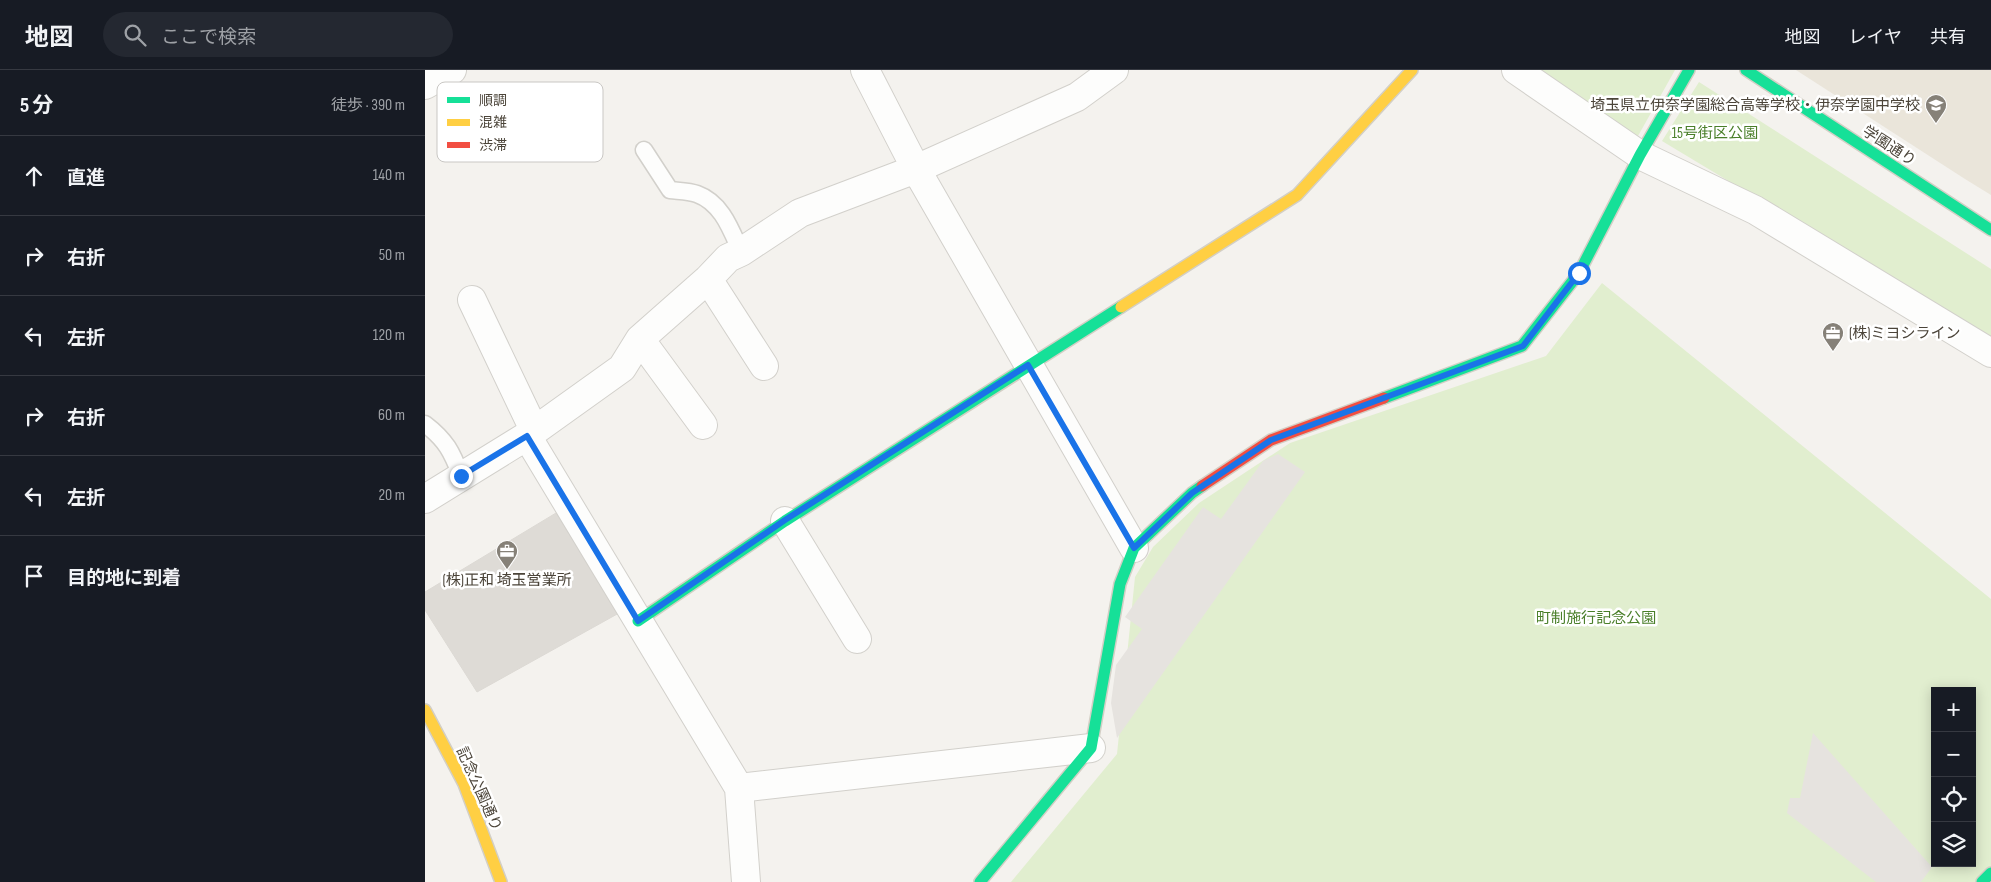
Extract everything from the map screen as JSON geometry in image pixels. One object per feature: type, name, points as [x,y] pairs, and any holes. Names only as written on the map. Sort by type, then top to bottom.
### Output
[{"type":"street","points":[[425,84],[452,70]]},
{"type":"street","points":[[865,70],[916,169],[1134,548]]},
{"type":"street","points":[[425,499],[531,433],[622,368],[640,339],[709,279],[728,258],[741,252],[800,213],[916,169],[1077,97],[1114,70]]},
{"type":"street","points":[[638,621],[785,520],[1297,195],[1412,70]]},
{"type":"street","points":[[1516,70],[1640,155],[1755,210],[1991,353]]},
{"type":"street","points":[[979,882],[1091,748],[1120,584],[1134,548],[1192,493],[1271,440],[1523,346],[1579,273],[1640,155],[1689,70]]},
{"type":"street","name":"学園通り","points":[[1746,70],[1991,230]]},
{"type":"street","points":[[709,279],[764,366]]},
{"type":"street","points":[[472,300],[531,433],[638,621],[739,788],[746,882]]},
{"type":"street","points":[[640,339],[703,425]]},
{"type":"street","points":[[785,520],[857,639]]},
{"type":"street","name":"記念公園通り","points":[[425,710],[464,784],[501,882]]},
{"type":"street","points":[[739,788],[1091,748]]},
{"type":"street","points":[[1982,882],[1991,873]]},
{"type":"lane","points":[[643,150],[670,190],[696,193],[714,203],[729,225],[741,252]]},
{"type":"lane","points":[[425,424],[435,431],[451,450],[461,476]]},
{"type":"shaded area","name":"埼玉県立伊奈学園総合高等学校・伊奈学園中学校","points":[[1796,70],[1991,70],[1991,195],[1965,179]]},
{"type":"shaded area","points":[[1278,454],[1305,472],[1117,738],[1111,703],[1116,665],[1142,629],[1125,617],[1203,507],[1221,519],[1263,461]]},
{"type":"shaded area","points":[[1813,733],[1932,867],[1921,882],[1876,882],[1787,813],[1790,798],[1800,798]]},
{"type":"green space","points":[[1538,70],[1675,70],[1638,136]]},
{"type":"green space","name":"15号街区公園","points":[[1699,82],[1991,269],[1991,339],[1662,141]]},
{"type":"green space","name":"町制施行記念公園","points":[[1602,283],[1991,599],[1991,882],[1011,882],[1117,754],[1135,577],[1153,547],[1199,503],[1290,443],[1546,356]]},
{"type":"building","points":[[556,513],[619,613],[477,692],[425,610],[425,592]]},
{"type":"traffic: fast","points":[[1384,398],[1522,346],[1579,273],[1640,155],[1689,70]]},
{"type":"traffic: fast","points":[[1746,70],[1991,230]]},
{"type":"traffic: fast","points":[[638,621],[785,521],[1121,307]]},
{"type":"traffic: fast","points":[[980,882],[1091,748],[1120,584],[1134,548],[1192,493],[1202,486]]},
{"type":"traffic: fast","points":[[1982,882],[1991,873]]},
{"type":"traffic: slow","points":[[1121,307],[1297,195],[1412,70]]},
{"type":"traffic: slow","points":[[425,710],[464,784],[501,882]]},
{"type":"traffic: jam","points":[[1202,486],[1271,440],[1384,398]]},
{"type":"place","name":"埼玉県立伊奈学園総合高等学校・伊奈学園中学校","points":[[1936,124]]},
{"type":"place","name":"(株)ミヨシライン","points":[[1833,352]]},
{"type":"place","name":"(株)正和 埼玉営業所","points":[[507,570]]},
{"type":"route","points":[[461,476],[527,436],[638,621],[785,520],[1028,365],[1134,548],[1192,493],[1271,440],[1523,346],[1579,273]]}]
